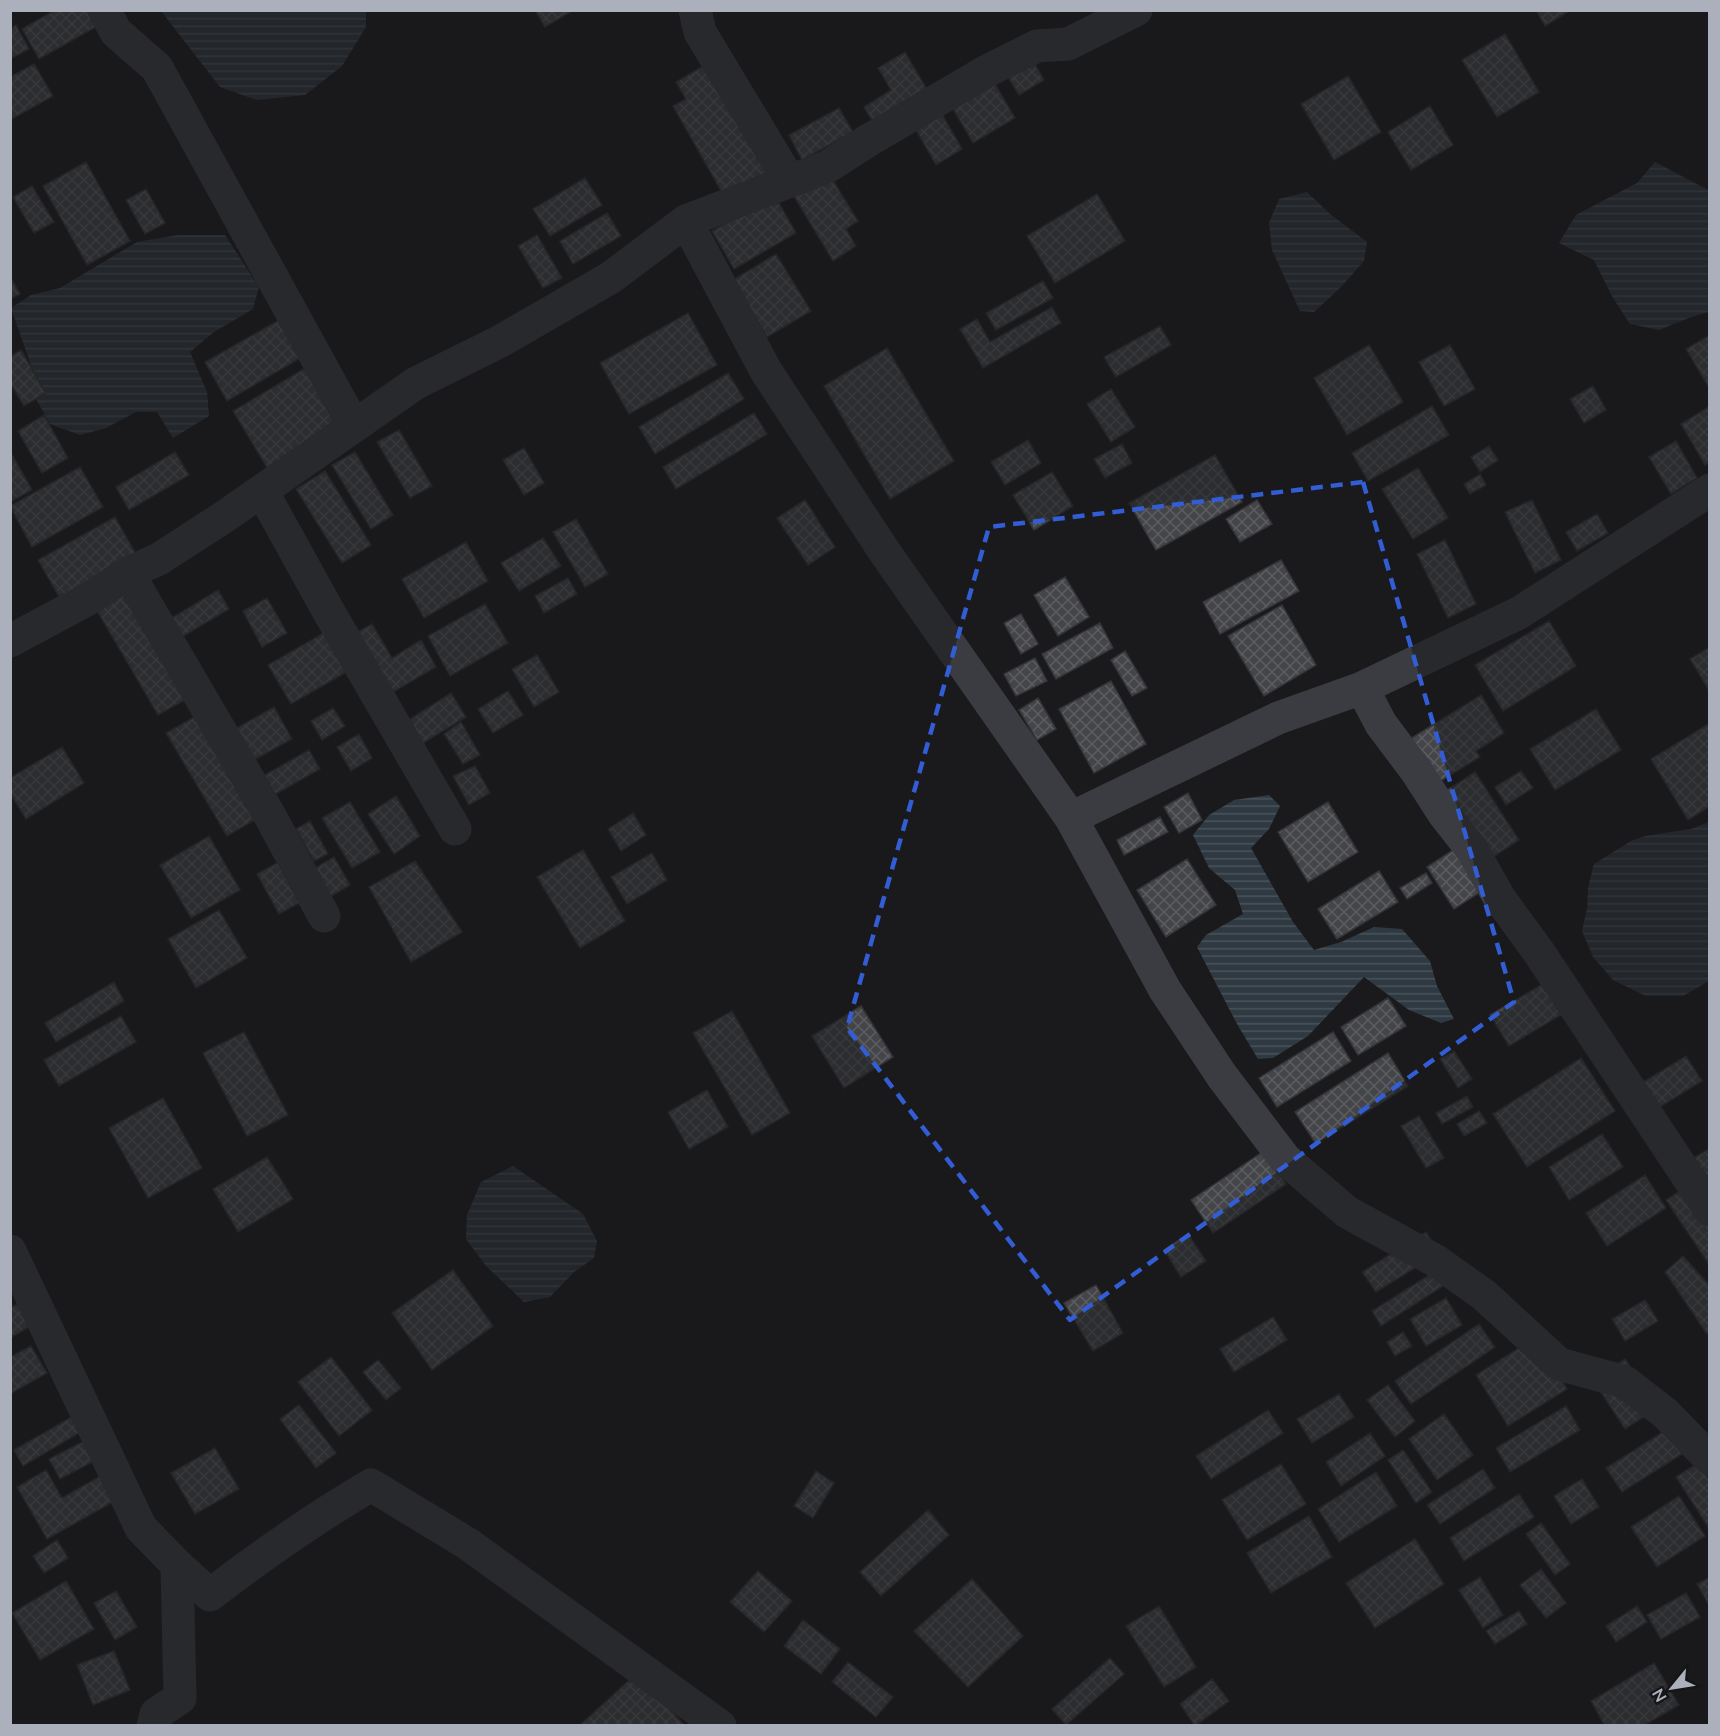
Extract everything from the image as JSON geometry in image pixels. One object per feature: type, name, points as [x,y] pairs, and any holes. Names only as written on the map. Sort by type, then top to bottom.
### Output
[{"type":"street","points":[[104,10],[116,32],[157,68],[354,426]]},
{"type":"street","points":[[695,10],[700,32],[789,180]]},
{"type":"street","points":[[10,641],[92,597],[128,573],[159,559],[262,491],[416,383],[499,342],[609,278],[686,221],[827,167],[987,71],[1037,46],[1068,44],[1136,10]]},
{"type":"street","points":[[686,221],[766,370],[884,551],[1071,818],[1165,990],[1222,1076],[1285,1159],[1347,1212],[1436,1261],[1484,1295],[1559,1364],[1626,1382],[1665,1413],[1710,1459]]},
{"type":"street","points":[[1071,818],[1278,718],[1362,688],[1519,613],[1710,490]]},
{"type":"street","points":[[262,491],[455,830]]},
{"type":"street","points":[[128,573],[264,806],[324,916]]},
{"type":"street","points":[[1362,688],[1381,724],[1417,772],[1443,814],[1473,851],[1500,899],[1538,951],[1710,1210]]},
{"type":"street","points":[[10,1251],[141,1528],[210,1595],[326,1511],[371,1485],[468,1544],[720,1725]]},
{"type":"street","points":[[153,1725],[156,1714],[180,1698],[177,1565]]},
{"type":"highlighted area","points":[[1363,482],[1514,1002],[1070,1320],[847,1028],[989,527]]},
{"type":"shaded area","points":[[161,11],[366,11],[366,27],[342,66],[305,95],[257,100],[220,87]]},
{"type":"shaded area","points":[[1655,162],[1710,191],[1709,312],[1659,330],[1630,324],[1613,298],[1594,260],[1559,243],[1576,215],[1637,183]]},
{"type":"shaded area","points":[[1307,192],[1330,214],[1367,242],[1364,261],[1314,312],[1300,311],[1272,250],[1269,223],[1279,199]]},
{"type":"shaded area","points":[[178,235],[225,235],[259,287],[253,309],[214,332],[190,352],[207,392],[209,416],[173,438],[157,412],[136,412],[106,428],[80,435],[50,424],[36,399],[31,365],[11,308],[31,295],[60,288],[137,242]]},
{"type":"shaded area","points":[[1269,795],[1280,806],[1269,829],[1251,848],[1293,922],[1314,950],[1341,942],[1374,927],[1402,929],[1430,961],[1437,986],[1454,1019],[1441,1023],[1409,1010],[1364,977],[1308,1036],[1273,1058],[1258,1059],[1197,947],[1206,935],[1243,914],[1235,890],[1209,868],[1193,835],[1209,815],[1234,800]]},
{"type":"shaded area","points":[[1709,822],[1709,981],[1683,996],[1646,996],[1613,980],[1593,957],[1582,931],[1594,864],[1631,841],[1645,836],[1691,829]]},
{"type":"shaded area","points":[[513,1166],[583,1214],[597,1241],[594,1258],[574,1272],[550,1297],[524,1302],[486,1266],[466,1239],[467,1215],[481,1182]]},
{"type":"building","points":[[55,10],[105,10],[110,19],[39,59],[22,29]]},
{"type":"building","points":[[535,10],[574,10],[545,27]]},
{"type":"building","points":[[1536,10],[1571,10],[1545,26]]},
{"type":"building","points":[[16,25],[29,49],[10,59],[10,29]]},
{"type":"building","points":[[1505,34],[1539,92],[1497,117],[1462,60]]},
{"type":"building","points":[[905,52],[928,91],[874,124],[864,107],[891,90],[878,68]]},
{"type":"building","points":[[1031,57],[1044,80],[1019,95],[1005,72]]},
{"type":"building","points":[[34,64],[53,96],[10,120],[10,77]]},
{"type":"building","points":[[705,65],[767,172],[724,196],[673,106],[686,99],[676,82]]},
{"type":"building","points":[[1348,76],[1381,132],[1334,160],[1301,104]]},
{"type":"building","points":[[995,84],[1015,118],[973,143],[953,109]]},
{"type":"building","points":[[1430,106],[1453,145],[1411,170],[1388,132]]},
{"type":"building","points":[[839,108],[853,132],[802,160],[789,135]]},
{"type":"building","points":[[942,114],[962,149],[936,165],[916,130]]},
{"type":"building","points":[[86,162],[130,241],[87,265],[43,186]]},
{"type":"building","points":[[828,172],[858,221],[846,229],[856,246],[833,261],[792,193]]},
{"type":"building","points":[[585,178],[602,205],[550,236],[533,209]]},
{"type":"building","points":[[32,186],[54,222],[34,233],[13,197]]},
{"type":"building","points":[[146,189],[165,223],[145,234],[126,200]]},
{"type":"building","points":[[1097,194],[1125,241],[1055,283],[1027,236]]},
{"type":"building","points":[[775,196],[796,233],[734,269],[712,231]]},
{"type":"building","points":[[607,213],[621,236],[573,264],[560,241]]},
{"type":"building","points":[[537,235],[562,278],[543,288],[518,246]]},
{"type":"building","points":[[776,254],[811,311],[767,337],[733,280]]},
{"type":"building","points":[[10,276],[20,294],[10,299]]},
{"type":"building","points":[[1043,281],[1053,298],[996,330],[986,313]]},
{"type":"building","points":[[1052,307],[1061,323],[983,368],[960,329],[977,319],[990,342]]},
{"type":"building","points":[[688,313],[717,365],[629,414],[600,363]]},
{"type":"building","points":[[281,319],[302,357],[227,401],[205,362]]},
{"type":"building","points":[[1160,326],[1171,345],[1116,377],[1104,357]]},
{"type":"building","points":[[1710,335],[1710,385],[1708,386],[1686,349]]},
{"type":"building","points":[[1369,345],[1403,402],[1347,435],[1314,378]]},
{"type":"building","points":[[1450,345],[1475,389],[1444,406],[1419,362]]},
{"type":"building","points":[[887,348],[954,461],[890,499],[824,386]]},
{"type":"building","points":[[21,350],[46,393],[24,406],[10,383],[10,356]]},
{"type":"building","points":[[307,367],[343,427],[269,471],[233,411]]},
{"type":"building","points":[[728,373],[744,399],[655,454],[639,427]]},
{"type":"building","points":[[1593,386],[1606,410],[1584,423],[1570,399]]},
{"type":"building","points":[[1111,389],[1135,427],[1111,442],[1087,404]]},
{"type":"building","points":[[1432,406],[1449,435],[1368,481],[1352,453]]},
{"type":"building","points":[[1710,406],[1710,462],[1705,465],[1681,424]]},
{"type":"building","points":[[754,413],[767,434],[676,489],[663,467]]},
{"type":"building","points":[[44,415],[68,458],[42,473],[18,431]]},
{"type":"building","points":[[399,430],[432,486],[410,498],[377,442]]},
{"type":"building","points":[[1028,440],[1041,463],[1005,485],[991,462]]},
{"type":"building","points":[[1676,441],[1697,478],[1671,494],[1649,457]]},
{"type":"building","points":[[1122,444],[1132,463],[1105,478],[1094,459]]},
{"type":"building","points":[[1489,446],[1498,460],[1480,472],[1471,457]]},
{"type":"building","points":[[524,448],[544,483],[524,495],[503,460]]},
{"type":"building","points":[[10,451],[32,490],[10,502]]},
{"type":"building","points":[[175,452],[189,475],[129,510],[116,487]]},
{"type":"building","points":[[355,452],[393,515],[371,529],[332,465]]},
{"type":"building","points":[[1215,455],[1242,502],[1156,550],[1129,503]]},
{"type":"building","points":[[80,467],[103,507],[32,547],[10,506]]},
{"type":"building","points":[[1418,468],[1448,518],[1413,539],[1382,489]]},
{"type":"building","points":[[325,471],[371,545],[342,563],[296,489]]},
{"type":"building","points":[[1052,472],[1073,506],[1034,530],[1013,495]]},
{"type":"building","points":[[1480,474],[1486,485],[1470,494],[1464,484]]},
{"type":"building","points":[[805,500],[835,547],[808,565],[777,518]]},
{"type":"building","points":[[1257,500],[1272,524],[1240,542],[1226,519]]},
{"type":"building","points":[[1532,500],[1561,560],[1535,573],[1505,512]]},
{"type":"building","points":[[1597,514],[1608,533],[1577,551],[1566,532]]},
{"type":"building","points":[[115,517],[146,572],[69,614],[38,560]]},
{"type":"building","points":[[576,519],[608,574],[585,587],[553,532]]},
{"type":"building","points":[[543,538],[561,566],[519,591],[501,563]]},
{"type":"building","points":[[1445,540],[1476,604],[1448,618],[1417,554]]},
{"type":"building","points":[[466,542],[488,581],[424,618],[402,579]]},
{"type":"building","points":[[1281,560],[1299,591],[1220,634],[1203,602]]},
{"type":"building","points":[[1065,577],[1089,617],[1058,636],[1034,595]]},
{"type":"building","points":[[568,578],[577,594],[544,613],[535,596]]},
{"type":"building","points":[[130,589],[192,696],[158,715],[96,609]]},
{"type":"building","points":[[218,590],[229,609],[182,637],[170,619]]},
{"type":"building","points":[[267,598],[287,633],[262,647],[243,611]]},
{"type":"building","points":[[485,604],[508,643],[450,676],[428,636]]},
{"type":"building","points":[[1282,605],[1316,665],[1264,696],[1228,636]]},
{"type":"building","points":[[1021,614],[1038,644],[1021,654],[1004,623]]},
{"type":"building","points":[[1549,621],[1576,666],[1503,711],[1475,665]]},
{"type":"building","points":[[1100,623],[1113,648],[1056,679],[1042,654]]},
{"type":"building","points":[[372,624],[392,658],[421,640],[436,667],[388,695],[352,635]]},
{"type":"building","points":[[327,631],[350,670],[291,704],[268,665]]},
{"type":"building","points":[[1710,647],[1710,692],[1690,659]]},
{"type":"building","points":[[1125,651],[1147,688],[1132,696],[1111,660]]},
{"type":"building","points":[[537,655],[559,692],[534,707],[512,669]]},
{"type":"building","points":[[1035,658],[1047,681],[1016,696],[1004,674]]},
{"type":"building","points":[[1111,681],[1146,744],[1094,773],[1059,709]]},
{"type":"building","points":[[508,691],[523,715],[493,733],[478,709]]},
{"type":"building","points":[[451,693],[466,717],[423,743],[407,721]]},
{"type":"building","points":[[1481,695],[1504,733],[1476,751],[1480,757],[1429,788],[1402,744]]},
{"type":"building","points":[[1038,698],[1056,729],[1037,740],[1019,710]]},
{"type":"building","points":[[274,707],[292,739],[252,761],[235,729]]},
{"type":"building","points":[[333,708],[345,726],[322,740],[311,721]]},
{"type":"building","points":[[1596,709],[1621,750],[1555,790],[1530,749]]},
{"type":"building","points":[[203,712],[263,815],[227,836],[166,733]]},
{"type":"building","points":[[461,722],[480,755],[463,764],[444,734]]},
{"type":"building","points":[[1710,723],[1710,806],[1688,820],[1651,759]]},
{"type":"building","points":[[359,734],[372,758],[351,771],[337,747]]},
{"type":"building","points":[[62,747],[84,783],[26,819],[10,793],[10,778]]},
{"type":"building","points":[[309,750],[320,769],[274,795],[263,776]]},
{"type":"building","points":[[475,766],[490,793],[469,805],[453,776]]},
{"type":"building","points":[[1521,771],[1533,788],[1506,805],[1495,787]]},
{"type":"building","points":[[1475,772],[1519,840],[1487,861],[1443,793]]},
{"type":"building","points":[[1188,793],[1202,820],[1179,833],[1164,807]]},
{"type":"building","points":[[396,796],[420,836],[394,854],[368,814]]},
{"type":"building","points":[[350,802],[380,852],[352,868],[322,818]]},
{"type":"building","points":[[1328,802],[1358,852],[1308,882],[1278,832]]},
{"type":"building","points":[[633,813],[646,835],[621,851],[608,829]]},
{"type":"building","points":[[1160,817],[1168,832],[1124,855],[1117,840]]},
{"type":"building","points":[[310,821],[328,854],[314,861],[296,829]]},
{"type":"building","points":[[209,836],[240,890],[191,918],[160,865]]},
{"type":"building","points":[[1464,843],[1491,885],[1454,909],[1427,867]]},
{"type":"building","points":[[583,850],[625,921],[580,948],[537,877]]},
{"type":"building","points":[[652,853],[667,880],[627,904],[611,877]]},
{"type":"building","points":[[334,857],[350,885],[326,899],[310,871]]},
{"type":"building","points":[[286,858],[308,898],[279,914],[257,874]]},
{"type":"building","points":[[1187,859],[1216,905],[1166,937],[1137,890]]},
{"type":"building","points":[[415,861],[462,932],[411,962],[369,887]]},
{"type":"building","points":[[1379,871],[1398,902],[1337,939],[1318,909]]},
{"type":"building","points":[[1426,873],[1432,883],[1407,899],[1400,888]]},
{"type":"building","points":[[219,910],[247,958],[196,988],[168,939]]},
{"type":"building","points":[[114,982],[124,1001],[56,1042],[45,1023]]},
{"type":"building","points":[[1546,982],[1564,1013],[1509,1046],[1490,1015]]},
{"type":"building","points":[[1388,998],[1406,1026],[1358,1055],[1341,1027]]},
{"type":"building","points":[[861,1006],[893,1057],[844,1088],[812,1036]]},
{"type":"building","points":[[732,1011],[790,1113],[752,1135],[693,1033]]},
{"type":"building","points":[[121,1016],[136,1042],[59,1086],[44,1060]]},
{"type":"building","points":[[244,1032],[288,1115],[247,1136],[203,1053]]},
{"type":"building","points":[[1333,1032],[1351,1061],[1277,1107],[1259,1078]]},
{"type":"building","points":[[1454,1051],[1472,1079],[1458,1088],[1440,1059]]},
{"type":"building","points":[[1388,1053],[1408,1086],[1316,1144],[1295,1112]]},
{"type":"building","points":[[1686,1056],[1702,1081],[1655,1110],[1640,1084]]},
{"type":"building","points":[[1581,1058],[1615,1111],[1527,1167],[1493,1114]]},
{"type":"building","points":[[707,1090],[728,1127],[689,1149],[668,1112]]},
{"type":"building","points":[[1467,1096],[1473,1107],[1442,1124],[1436,1113]]},
{"type":"building","points":[[163,1098],[202,1168],[148,1198],[109,1128]]},
{"type":"building","points":[[1479,1111],[1487,1123],[1464,1136],[1457,1124]]},
{"type":"building","points":[[1419,1116],[1444,1158],[1426,1168],[1401,1126]]},
{"type":"building","points":[[1602,1134],[1623,1167],[1569,1200],[1549,1167]]},
{"type":"building","points":[[1710,1148],[1710,1185],[1689,1161]]},
{"type":"building","points":[[1264,1151],[1286,1184],[1213,1233],[1191,1200]]},
{"type":"building","points":[[267,1157],[293,1199],[238,1232],[213,1189]]},
{"type":"building","points":[[1645,1175],[1666,1208],[1607,1246],[1586,1213]]},
{"type":"building","points":[[1686,1187],[1710,1221],[1710,1266],[1666,1200]]},
{"type":"building","points":[[1426,1232],[1439,1253],[1376,1292],[1362,1272]]},
{"type":"building","points":[[1188,1234],[1206,1261],[1181,1277],[1164,1250]]},
{"type":"building","points":[[1683,1256],[1710,1286],[1710,1333],[1707,1334],[1665,1272]]},
{"type":"building","points":[[453,1270],[493,1326],[432,1370],[392,1313]]},
{"type":"building","points":[[1434,1272],[1443,1286],[1381,1326],[1372,1311]]},
{"type":"building","points":[[1096,1285],[1123,1333],[1093,1351],[1064,1303]]},
{"type":"building","points":[[1446,1298],[1462,1325],[1426,1346],[1410,1319]]},
{"type":"building","points":[[1645,1300],[1658,1321],[1625,1341],[1612,1319]]},
{"type":"building","points":[[21,1302],[34,1324],[10,1338],[10,1308]]},
{"type":"building","points":[[1273,1317],[1287,1340],[1234,1372],[1220,1349]]},
{"type":"building","points":[[1479,1324],[1495,1347],[1411,1404],[1395,1381]]},
{"type":"building","points":[[1403,1332],[1412,1346],[1395,1356],[1387,1342]]},
{"type":"building","points":[[1535,1338],[1567,1389],[1508,1426],[1476,1375]]},
{"type":"building","points":[[31,1346],[47,1373],[10,1394],[10,1357]]},
{"type":"building","points":[[331,1357],[372,1410],[339,1436],[298,1382]]},
{"type":"building","points":[[1625,1359],[1657,1408],[1625,1429],[1593,1380]]},
{"type":"building","points":[[378,1360],[401,1388],[386,1400],[363,1372]]},
{"type":"building","points":[[1388,1385],[1415,1421],[1395,1437],[1367,1400]]},
{"type":"building","points":[[1339,1394],[1354,1417],[1312,1443],[1297,1419]]},
{"type":"building","points":[[299,1405],[336,1453],[316,1468],[280,1419]]},
{"type":"building","points":[[1566,1406],[1580,1430],[1510,1472],[1496,1448]]},
{"type":"building","points":[[1268,1410],[1283,1433],[1211,1479],[1196,1456]]},
{"type":"building","points":[[1444,1414],[1473,1455],[1437,1480],[1409,1439]]},
{"type":"building","points":[[75,1415],[84,1430],[23,1466],[14,1450]]},
{"type":"building","points":[[1666,1430],[1682,1454],[1622,1492],[1606,1468]]},
{"type":"building","points":[[1370,1433],[1385,1456],[1341,1486],[1326,1462]]},
{"type":"building","points":[[84,1441],[94,1461],[60,1479],[49,1459]]},
{"type":"building","points":[[215,1448],[239,1489],[195,1514],[171,1473]]},
{"type":"building","points":[[1403,1450],[1432,1492],[1416,1503],[1388,1460]]},
{"type":"building","points":[[1698,1463],[1710,1481],[1710,1530],[1676,1477]]},
{"type":"building","points":[[1281,1464],[1306,1504],[1247,1540],[1222,1500]]},
{"type":"building","points":[[1483,1469],[1495,1488],[1440,1524],[1427,1505]]},
{"type":"building","points":[[46,1470],[62,1498],[104,1474],[118,1499],[47,1539],[17,1487]]},
{"type":"building","points":[[816,1471],[834,1483],[813,1518],[794,1506]]},
{"type":"building","points":[[1376,1472],[1397,1506],[1339,1542],[1318,1509]]},
{"type":"building","points":[[1582,1479],[1599,1507],[1571,1524],[1554,1496]]},
{"type":"building","points":[[1519,1494],[1534,1517],[1464,1561],[1450,1538]]},
{"type":"building","points":[[1679,1496],[1705,1536],[1657,1567],[1631,1527]]},
{"type":"building","points":[[928,1510],[949,1535],[881,1596],[860,1572]]},
{"type":"building","points":[[1309,1516],[1332,1557],[1271,1593],[1247,1553]]},
{"type":"building","points":[[1541,1523],[1570,1564],[1555,1575],[1526,1534]]},
{"type":"building","points":[[1415,1539],[1444,1584],[1375,1628],[1346,1583]]},
{"type":"building","points":[[57,1540],[68,1558],[44,1573],[33,1556]]},
{"type":"building","points":[[1541,1569],[1566,1603],[1546,1618],[1520,1585]]},
{"type":"building","points":[[758,1571],[792,1601],[764,1632],[730,1602]]},
{"type":"building","points":[[1480,1577],[1503,1615],[1483,1628],[1459,1590]]},
{"type":"building","points":[[1710,1577],[1710,1607],[1697,1584]]},
{"type":"building","points":[[972,1579],[1023,1636],[968,1687],[914,1631]]},
{"type":"building","points":[[66,1581],[94,1629],[40,1660],[12,1613]]},
{"type":"building","points":[[116,1591],[137,1627],[115,1640],[94,1603]]},
{"type":"building","points":[[1686,1593],[1700,1617],[1661,1639],[1647,1615]]},
{"type":"building","points":[[1159,1606],[1196,1667],[1164,1687],[1126,1626]]},
{"type":"building","points":[[1637,1606],[1647,1622],[1616,1642],[1606,1626]]},
{"type":"building","points":[[1519,1611],[1527,1624],[1495,1644],[1486,1631]]},
{"type":"building","points":[[803,1620],[840,1649],[821,1674],[784,1646]]},
{"type":"building","points":[[114,1651],[130,1690],[93,1705],[77,1665]]},
{"type":"building","points":[[1110,1658],[1124,1674],[1066,1725],[1052,1709]]},
{"type":"building","points":[[848,1662],[893,1697],[876,1717],[832,1682]]},
{"type":"building","points":[[1654,1663],[1679,1705],[1643,1726],[1605,1726],[1591,1701]]},
{"type":"building","points":[[637,1673],[685,1726],[579,1726]]},
{"type":"building","points":[[1212,1679],[1229,1701],[1195,1726],[1180,1704]]}]
